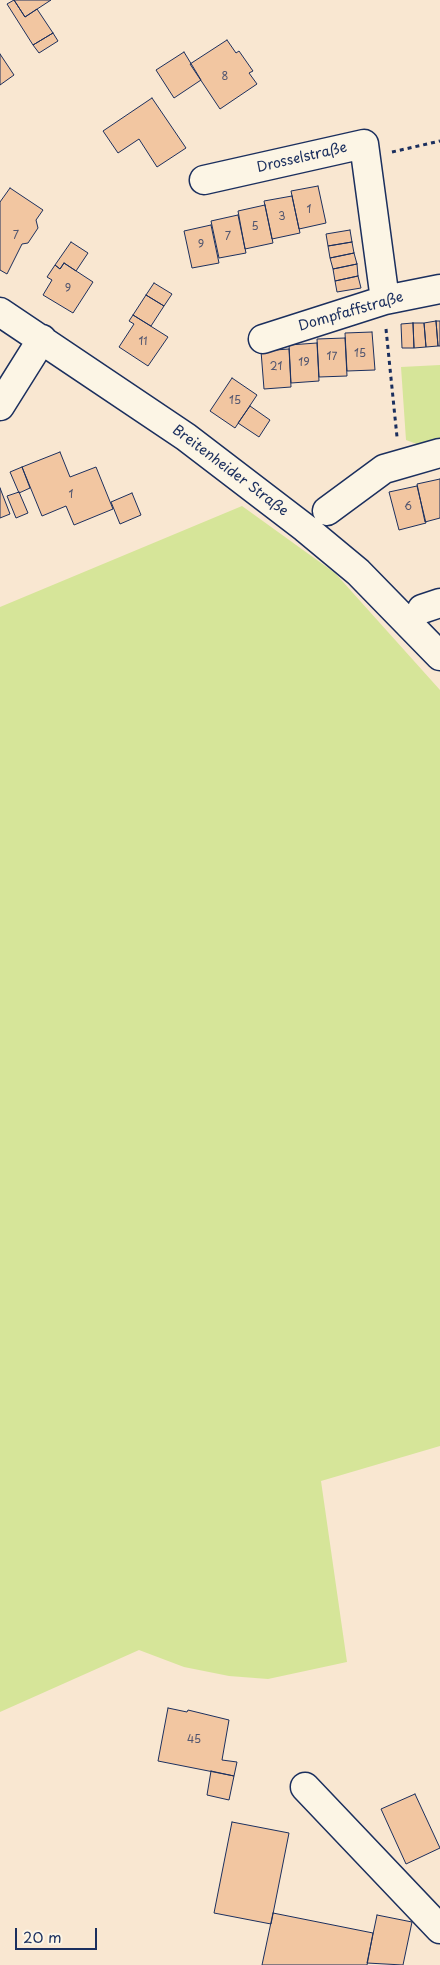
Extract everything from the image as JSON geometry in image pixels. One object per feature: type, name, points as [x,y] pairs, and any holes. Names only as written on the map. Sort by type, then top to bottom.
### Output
[{"type":"street","name":"Drosselstraße","points":[[204,180],[364,144],[384,300]]},
{"type":"street","name":"Dompfaffstraße","points":[[263,339],[384,300],[440,289]]},
{"type":"street","name":"Breitenheider Straße","points":[[0,312],[186,437],[304,528],[358,572],[440,656]]},
{"type":"street","points":[[0,406],[42,340]]},
{"type":"street","points":[[327,510],[384,469],[440,453]]},
{"type":"street","points":[[304,1787],[440,1929]]},
{"type":"path","points":[[366,157],[440,140]]},
{"type":"path","points":[[384,300],[400,465]]},
{"type":"green space","points":[[440,365],[440,440],[422,446],[406,440],[401,367]]},
{"type":"green space","points":[[242,506],[335,573],[440,690],[440,1446],[321,1481],[347,1662],[268,1679],[229,1676],[184,1667],[139,1650],[0,1712],[0,607]]},
{"type":"building","points":[[14,0],[25,17],[37,9],[53,33],[33,45],[7,4]]},
{"type":"building","points":[[14,0],[51,0],[25,17]]},
{"type":"building","points":[[53,33],[58,41],[39,53],[33,45]]},
{"type":"building","points":[[227,40],[236,53],[239,51],[253,71],[249,73],[257,84],[220,109],[190,64]]},
{"type":"building","points":[[184,52],[201,80],[174,98],[156,70]]},
{"type":"building","points":[[0,54],[14,75],[0,85]]},
{"type":"building","points":[[152,98],[186,148],[157,167],[139,139],[118,153],[103,131]]},
{"type":"building","points":[[318,186],[326,223],[299,229],[291,191]]},
{"type":"building","points":[[10,188],[43,210],[36,220],[38,228],[28,243],[22,244],[7,274],[0,270],[0,202]]},
{"type":"building","points":[[292,196],[300,233],[272,239],[264,201]]},
{"type":"building","points":[[265,205],[273,243],[245,249],[238,211]]},
{"type":"building","points":[[238,215],[246,253],[219,258],[211,221]]},
{"type":"building","points":[[211,225],[219,263],[192,268],[184,231]]},
{"type":"building","points":[[350,230],[352,242],[328,246],[326,234]]},
{"type":"building","points":[[71,242],[88,253],[76,271],[64,263],[60,269],[55,265]]},
{"type":"building","points":[[352,242],[354,253],[330,258],[328,246]]},
{"type":"building","points":[[354,253],[357,264],[333,269],[330,258]]},
{"type":"building","points":[[64,263],[93,282],[73,313],[43,295],[52,280],[47,277],[55,265],[60,269]]},
{"type":"building","points":[[357,264],[358,276],[335,281],[333,269]]},
{"type":"building","points":[[358,276],[361,288],[337,292],[335,281]]},
{"type":"building","points":[[154,283],[172,294],[164,306],[146,295]]},
{"type":"building","points":[[146,295],[164,306],[151,326],[133,315]]},
{"type":"building","points":[[133,315],[168,337],[148,366],[119,347],[134,324],[129,321]]},
{"type":"building","points":[[436,321],[438,346],[426,347],[424,323]]},
{"type":"building","points":[[436,321],[440,321],[440,346],[438,346]]},
{"type":"building","points":[[413,323],[414,348],[402,348],[401,324]]},
{"type":"building","points":[[413,323],[424,323],[426,347],[414,348]]},
{"type":"building","points":[[372,332],[375,370],[347,371],[345,333]]},
{"type":"building","points":[[345,338],[347,376],[319,377],[317,339]]},
{"type":"building","points":[[317,343],[319,381],[291,383],[289,345]]},
{"type":"building","points":[[289,349],[291,387],[264,389],[261,351]]},
{"type":"building","points":[[232,378],[257,395],[235,428],[210,411]]},
{"type":"building","points":[[250,406],[270,420],[259,437],[238,423]]},
{"type":"building","points":[[60,452],[70,477],[96,467],[113,509],[74,525],[66,506],[42,516],[22,467]]},
{"type":"building","points":[[22,467],[30,488],[19,493],[10,472]]},
{"type":"building","points":[[440,479],[440,518],[425,522],[417,484]]},
{"type":"building","points":[[417,486],[426,523],[399,530],[389,492]]},
{"type":"building","points":[[0,488],[10,514],[0,518]]},
{"type":"building","points":[[19,492],[28,513],[16,518],[7,496]]},
{"type":"building","points":[[132,493],[141,515],[120,524],[111,502]]},
{"type":"building","points":[[168,1708],[187,1712],[188,1710],[229,1720],[222,1760],[237,1762],[234,1776],[158,1761]]},
{"type":"building","points":[[211,1771],[234,1776],[229,1800],[207,1795]]},
{"type":"building","points":[[415,1794],[440,1848],[406,1864],[381,1809]]},
{"type":"building","points":[[232,1822],[289,1833],[271,1924],[214,1913]]},
{"type":"building","points":[[273,1913],[373,1933],[367,1965],[262,1965]]},
{"type":"building","points":[[377,1915],[412,1922],[403,1965],[367,1963]]}]
